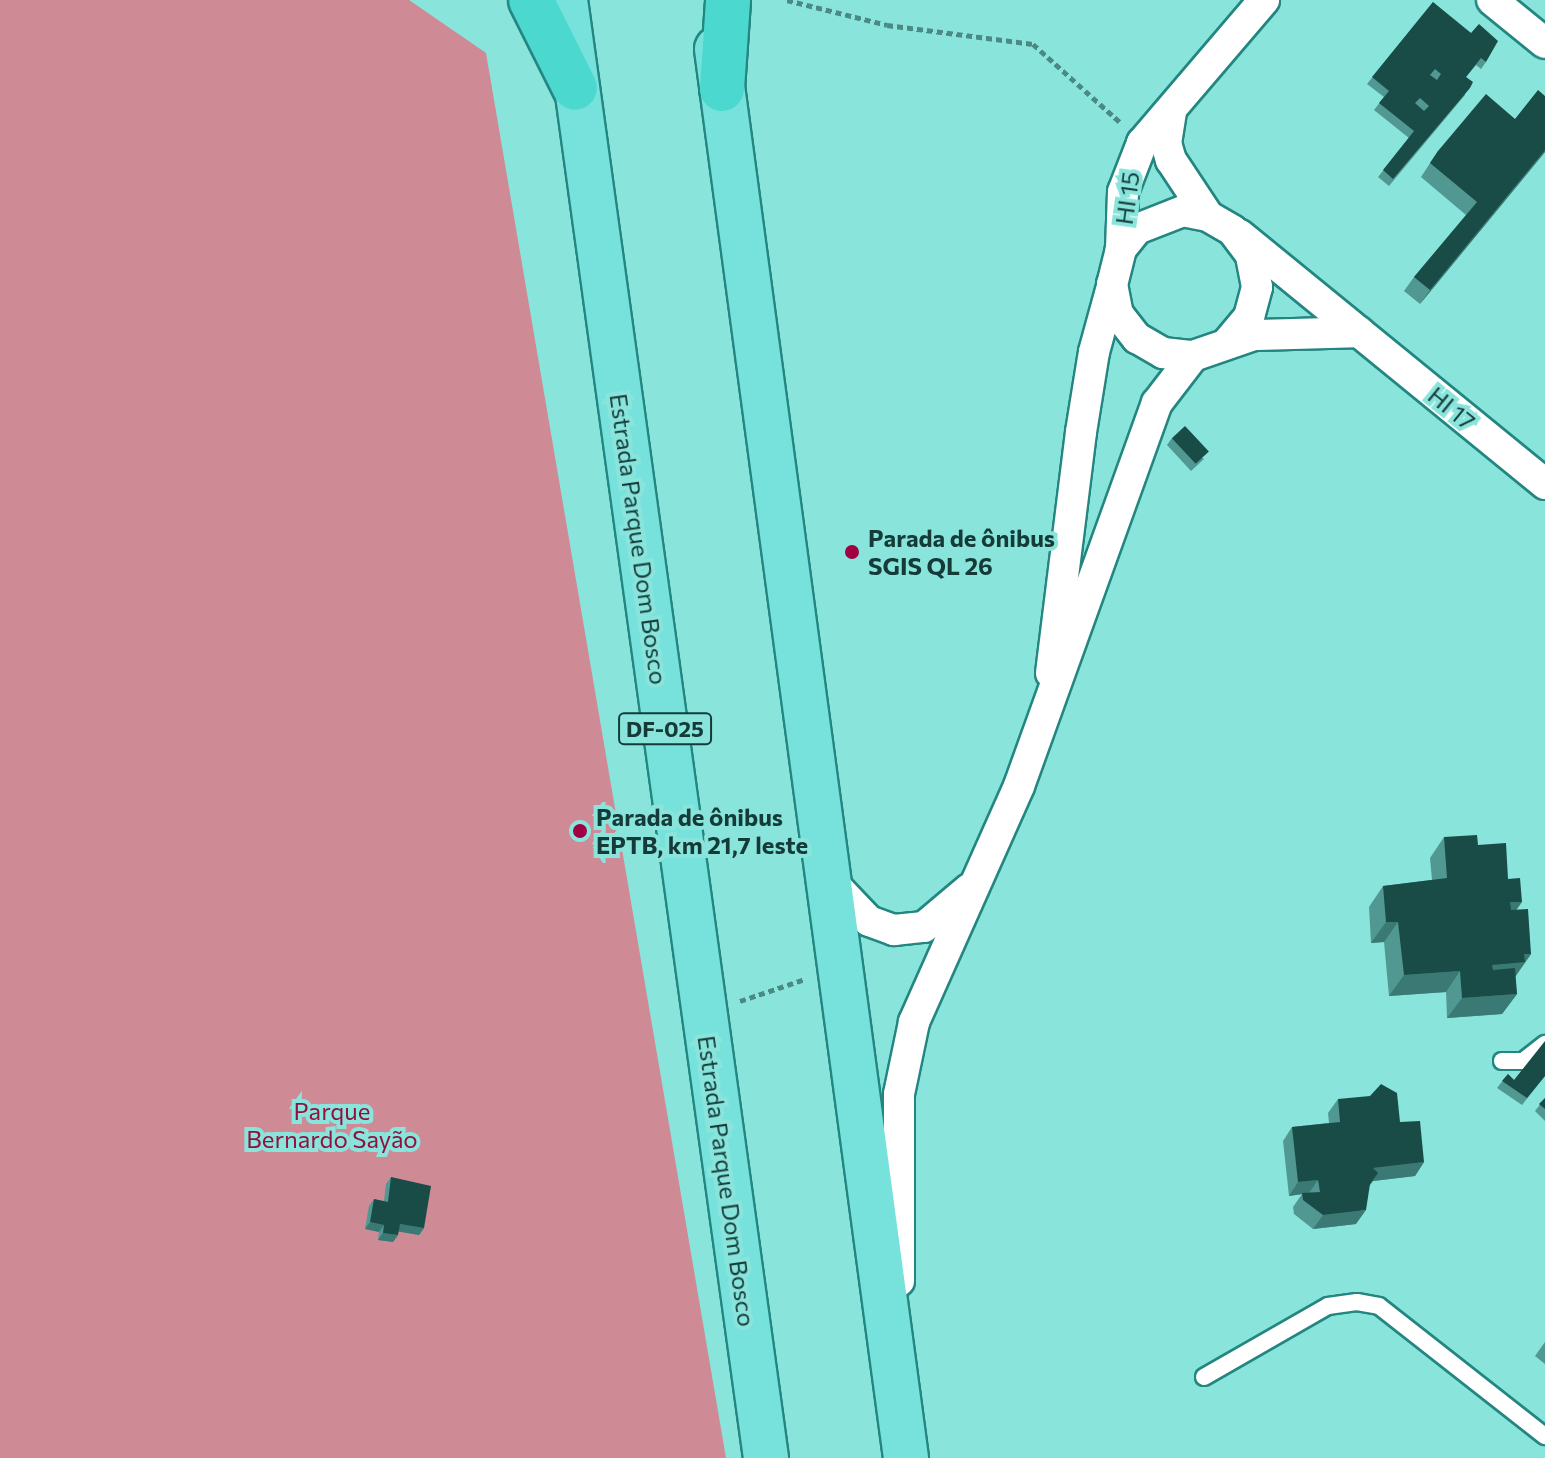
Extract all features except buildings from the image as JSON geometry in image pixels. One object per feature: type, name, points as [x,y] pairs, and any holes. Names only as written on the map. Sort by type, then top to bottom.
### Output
[{"type":"highway","points":[[531,0],[575,88]]},
{"type":"highway","points":[[722,89],[728,0]]},
{"type":"main road","name":"Estrada Parque Dom Bosco","points":[[565,0],[766,1458]]},
{"type":"main road","points":[[710,0],[825,876],[904,1446]]},
{"type":"street","name":"HI 15","points":[[1121,249],[1123,192],[1142,143],[1264,0]]},
{"type":"street","points":[[1492,0],[1545,43]]},
{"type":"street","name":"HI 15","points":[[1171,112],[1166,143],[1171,160],[1220,223]]},
{"type":"street","points":[[1048,707],[1083,418],[1121,249],[1137,229],[1159,216],[1183,211],[1220,223],[1251,255],[1257,287],[1249,317],[1228,342]]},
{"type":"street","name":"HI 17","points":[[1220,223],[1288,269],[1359,332],[1545,484]]},
{"type":"street","points":[[1112,284],[1118,314],[1137,338],[1163,353],[1193,356],[1228,342],[1284,332],[1359,332]]},
{"type":"street","points":[[904,1446],[899,1094],[914,1022],[979,879],[1048,707],[1147,426],[1157,403],[1193,356]]},
{"type":"street","points":[[825,876],[869,921],[894,930],[924,927],[979,879]]},
{"type":"lane","points":[[1502,1061],[1523,1061],[1545,1044]]},
{"type":"lane","points":[[1204,1377],[1317,1311],[1357,1302],[1379,1306],[1545,1436]]},
{"type":"path","points":[[787,0],[887,25],[1033,44],[1142,143]]},
{"type":"path","points":[[704,1012],[801,983],[817,968],[837,961]]},
{"type":"green space","name":"Parque Bernardo Sayão","points":[[0,0],[409,0],[486,53],[726,1458],[0,1458]]},
{"type":"place","name":"Parada de ônibus SGIS QL 26","points":[[852,552]]},
{"type":"place","name":"Parada de ônibus EPTB, km 21,7 leste","points":[[580,831]]}]
